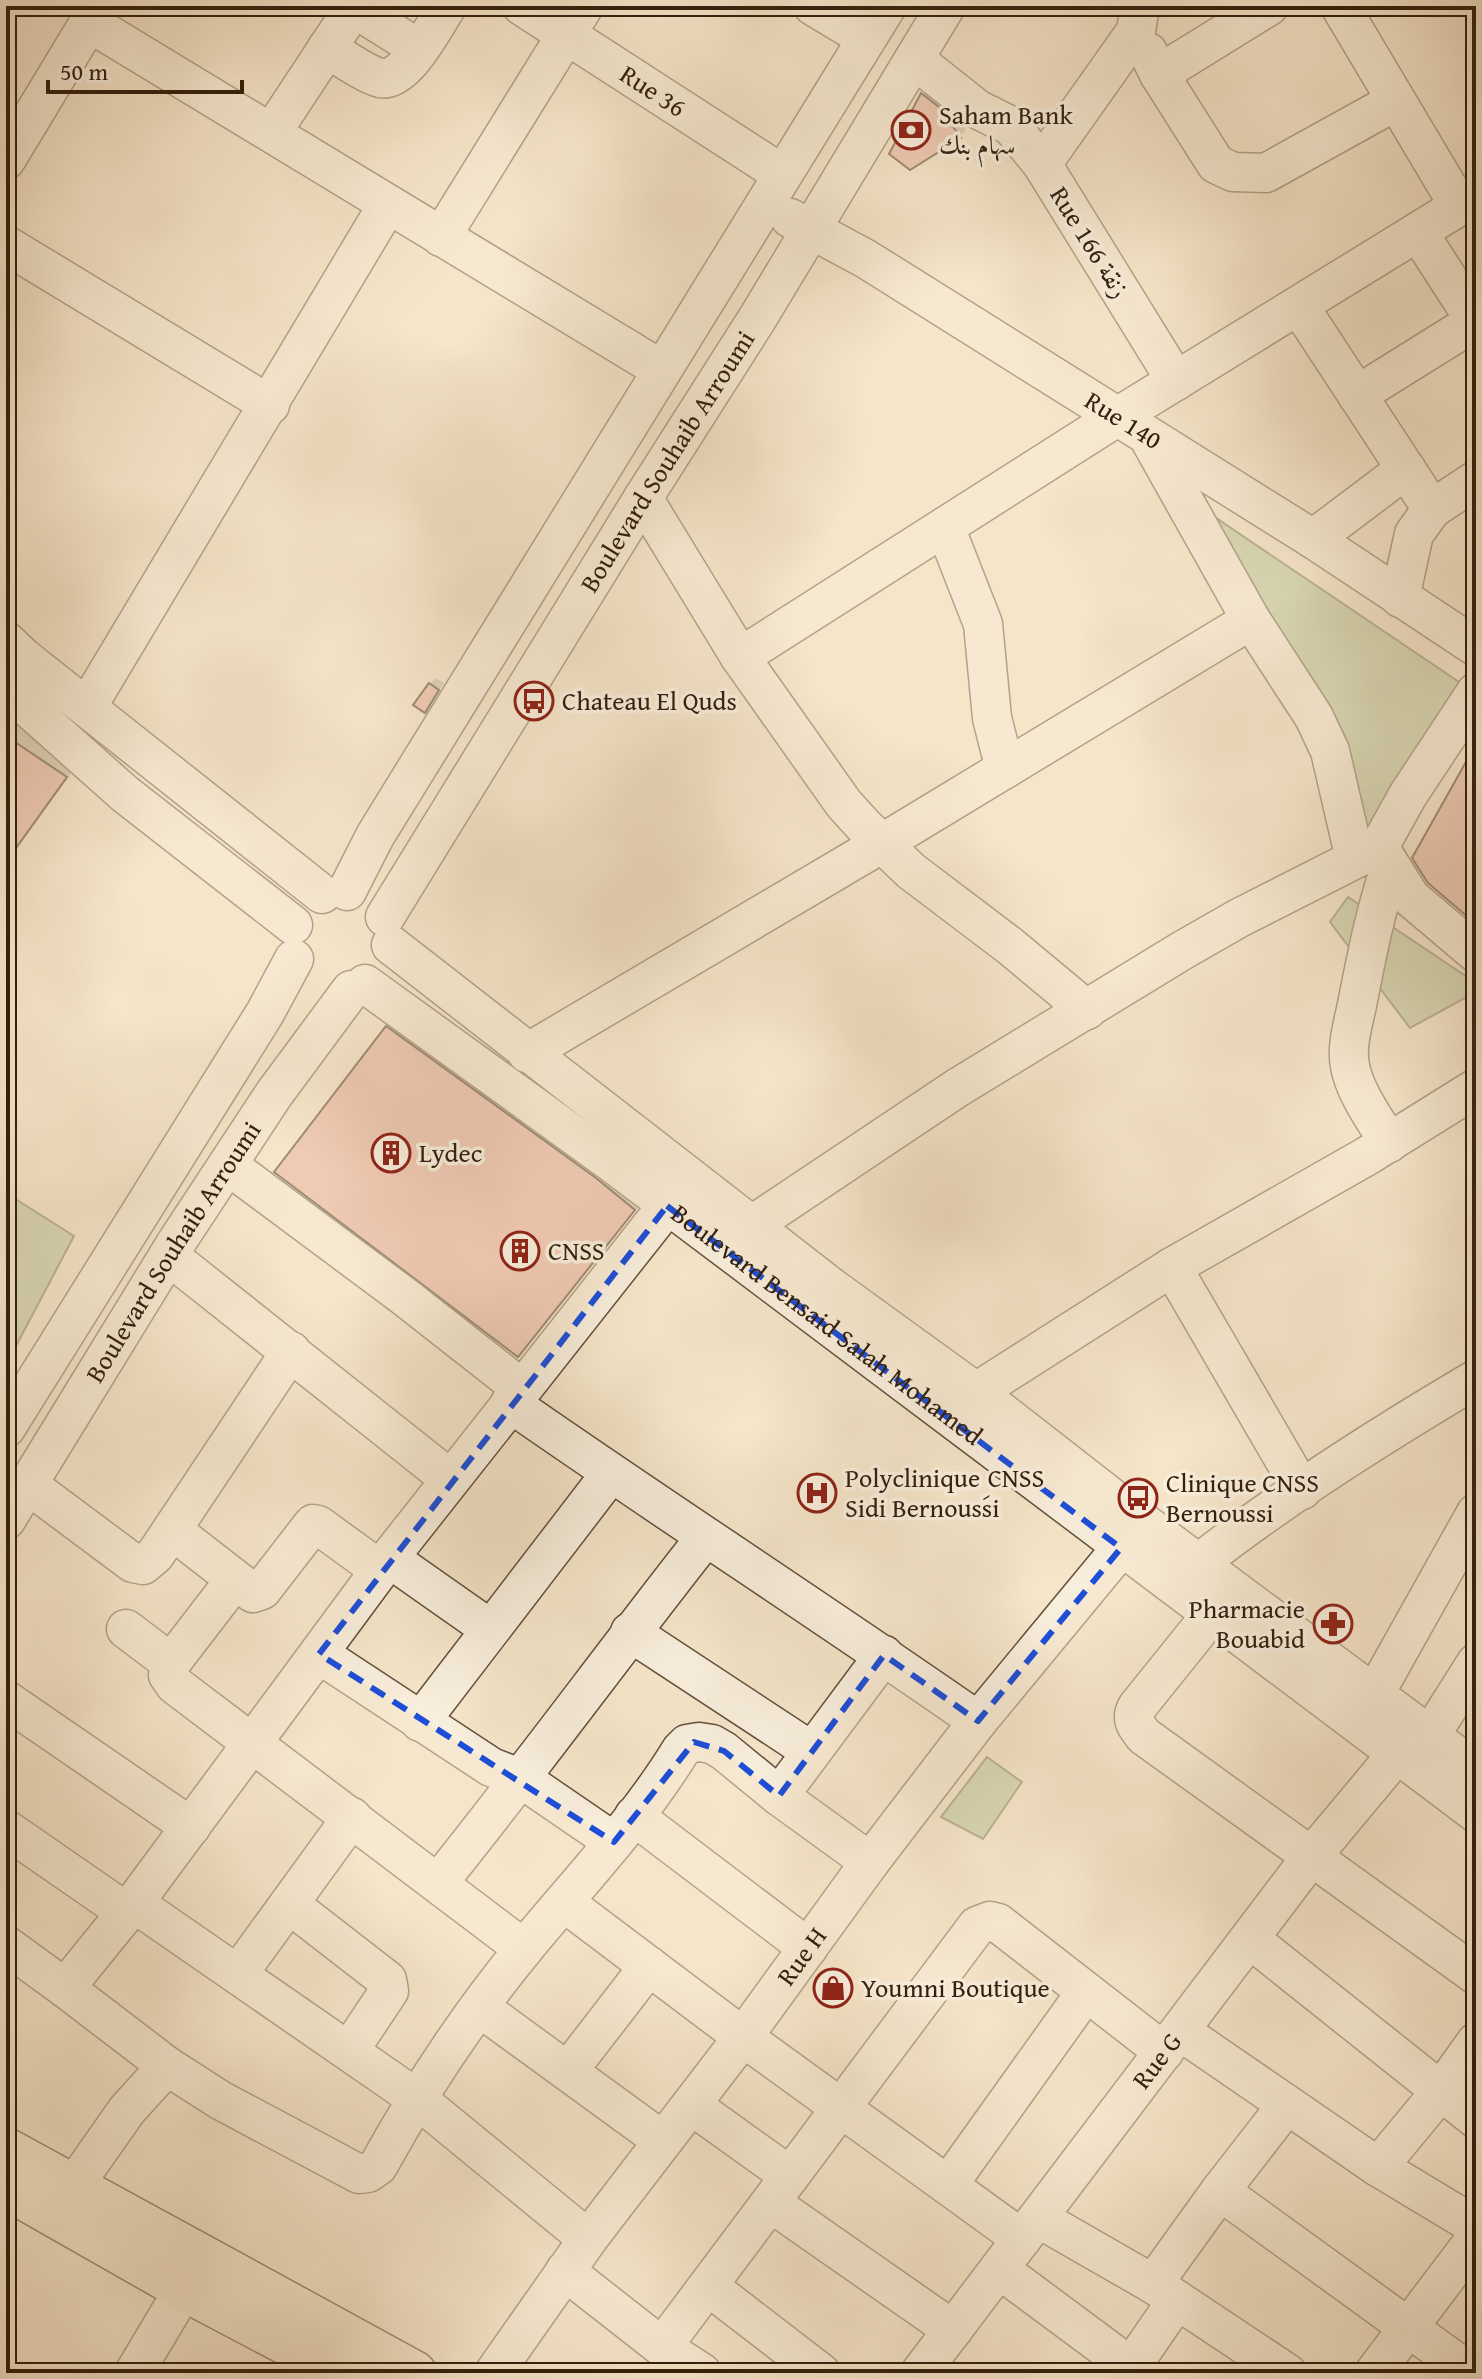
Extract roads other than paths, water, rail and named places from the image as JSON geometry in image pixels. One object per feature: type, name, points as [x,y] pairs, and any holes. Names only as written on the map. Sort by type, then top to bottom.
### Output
[{"type":"main road","points":[[6,2150],[73,2187],[194,2273],[344,2373]]},
{"type":"main road","points":[[6,2187],[414,2373]]},
{"type":"street","points":[[327,48],[379,79],[393,78],[404,70],[447,6]]},
{"type":"street","name":"Rue 36","points":[[522,6],[575,20],[773,190]]},
{"type":"street","points":[[813,6],[866,38]]},
{"type":"street","name":"Boulevard Souhaib Arroumi","points":[[334,892],[375,836],[887,6]]},
{"type":"street","name":"Boulevard Souhaib Arroumi","points":[[388,931],[643,498],[757,319],[946,6]]},
{"type":"street","points":[[1159,74],[1269,6]]},
{"type":"street","points":[[740,657],[945,527],[1132,426],[1176,381],[1467,201],[1396,101],[1340,6]]},
{"type":"street","points":[[272,132],[355,7],[419,49]]},
{"type":"street","points":[[6,160],[94,14],[272,132],[662,370]]},
{"type":"street","points":[[1138,19],[1159,74],[1216,164],[1233,172],[1266,173],[1396,101]]},
{"type":"street","points":[[1042,164],[1138,19]]},
{"type":"street","points":[[441,237],[575,20]]},
{"type":"street","name":"Rue 166 زنقة","points":[[914,59],[977,109],[1011,126],[1042,164],[1176,381]]},
{"type":"street","name":"Rue 140","points":[[773,190],[811,228],[1313,539],[1476,647]]},
{"type":"street","points":[[87,707],[388,204]]},
{"type":"street","points":[[1357,395],[1475,322],[1418,232]]},
{"type":"street","points":[[6,245],[270,405]]},
{"type":"street","points":[[1299,306],[1432,509]]},
{"type":"street","points":[[1132,426],[1314,717],[1375,858],[1380,900],[1364,968],[1349,1064],[1359,1090],[1389,1143]]},
{"type":"street","points":[[1313,539],[1406,469]]},
{"type":"street","points":[[1400,598],[1414,534],[1432,509],[1476,480]]},
{"type":"street","points":[[643,498],[740,657],[844,804],[881,844],[921,880],[1010,946],[1087,1010]]},
{"type":"street","points":[[945,527],[983,624],[992,718],[1005,769]]},
{"type":"street","points":[[527,1053],[1251,620]]},
{"type":"street","points":[[6,641],[87,707],[334,892],[369,899],[388,931],[383,968],[358,987],[327,989],[307,978],[294,942],[6,688]]},
{"type":"street","points":[[752,1225],[957,1088],[1239,918],[1375,858],[1408,795],[1476,692]]},
{"type":"street","points":[[1375,858],[1423,910],[1476,953]]},
{"type":"street","points":[[294,942],[302,909],[334,892]]},
{"type":"street","name":"Boulevard Bensaid Salah Mohamed","points":[[388,931],[527,1053],[842,1295],[976,1392],[1476,1770]]},
{"type":"street","name":"Boulevard Souhaib Arroumi","points":[[6,1428],[265,1013],[294,942]]},
{"type":"street","name":"Boulevard Souhaib Arroumi","points":[[6,1520],[169,1256],[274,1094],[358,987]]},
{"type":"street","name":"Boulevard Bensaid Salah Mohamed","points":[[358,987],[611,1162],[1476,1813]]},
{"type":"street","points":[[976,1392],[1172,1267],[1389,1143],[1476,1088]]},
{"type":"street","points":[[229,1166],[405,1297],[516,1396],[611,1473],[978,1721]]},
{"type":"street","points":[[65,1988],[191,1827],[384,1564],[667,1206]]},
{"type":"street","points":[[169,1256],[450,1479]]},
{"type":"street","points":[[1172,1267],[1302,1490]]},
{"type":"street","points":[[27,1484],[133,1563],[143,1565],[155,1555],[291,1351]]},
{"type":"street","points":[[1199,1563],[1240,1531],[1476,1379]]},
{"type":"street","points":[[420,1722],[611,1473]]},
{"type":"street","points":[[1374,1695],[1476,1513]]},
{"type":"street","points":[[172,1530],[253,1593],[262,1590],[313,1524],[318,1525],[490,1629]]},
{"type":"street","points":[[438,1883],[522,1779],[630,1632],[705,1538]]},
{"type":"street","name":"Rue H","points":[[494,2373],[588,2239],[743,2037],[870,1862],[978,1721],[1121,1548]]},
{"type":"street","points":[[234,1581],[171,1663],[168,1675],[175,1685],[524,1949]]},
{"type":"street","points":[[1211,1615],[1133,1714],[1133,1721],[1144,1736],[1476,1975]]},
{"type":"street","points":[[126,1629],[171,1663]]},
{"type":"street","points":[[630,1632],[811,1751]]},
{"type":"street","points":[[319,1654],[491,1767],[624,1829],[808,1948]]},
{"type":"street","points":[[779,1796],[884,1655]]},
{"type":"street","points":[[1430,1736],[1476,1663]]},
{"type":"street","points":[[6,1700],[191,1827]]},
{"type":"street","points":[[6,1945],[167,2066],[220,2100],[359,2174],[368,2173],[378,2166],[416,2098],[479,2007],[624,1829],[681,1750],[694,1742],[712,1744],[724,1751],[779,1796],[870,1862]]},
{"type":"street","name":"Rue G","points":[[920,2373],[1311,1857],[1397,1754]]},
{"type":"street","points":[[238,1974],[352,1817]]},
{"type":"street","points":[[6,1829],[238,1974],[416,2098],[588,2239]]},
{"type":"street","points":[[565,1903],[948,2185],[1030,2229],[1165,2292],[1287,2373]]},
{"type":"street","points":[[289,1904],[387,1980],[389,1991],[349,2051]]},
{"type":"street","points":[[662,2347],[973,1932],[983,1923],[998,1923],[1086,1992],[1286,2106],[1378,2167],[1476,2226]]},
{"type":"street","points":[[1250,1939],[1476,2119]]},
{"type":"street","points":[[568,2071],[649,1966]]},
{"type":"street","points":[[948,2185],[1086,1992]]},
{"type":"street","points":[[479,2007],[663,2141]]},
{"type":"street","points":[[1378,2167],[1441,2091],[1476,2042]]},
{"type":"street","points":[[73,2187],[127,2110],[167,2066]]},
{"type":"street","points":[[691,2105],[781,2189],[953,2330]]},
{"type":"street","points":[[999,2269],[1129,2370],[1165,2292],[1220,2191],[1286,2106]]},
{"type":"street","points":[[1220,2191],[1471,2373]]},
{"type":"street","points":[[1374,2373],[1476,2238]]},
{"type":"street","points":[[565,2271],[662,2347],[702,2373]]},
{"type":"street","points":[[134,2373],[194,2273]]},
{"type":"street","points":[[708,2286],[821,2373]]},
{"type":"place","name":"Saham Bank سهام بنك","points":[[911,130]]},
{"type":"place","name":"Chateau El Quds","points":[[534,701]]},
{"type":"place","name":"Lydec","points":[[391,1153]]},
{"type":"place","name":"CNSS","points":[[520,1251]]},
{"type":"place","name":"Polyclinique ِCNSS Sidi Bernoussi","points":[[817,1493]]},
{"type":"place","name":"Clinique CNSS Bernoussi","points":[[1138,1498]]},
{"type":"place","name":"Pharmacie Bouabid","points":[[1333,1624]]},
{"type":"place","name":"Youmni Boutique","points":[[833,1988]]}]
